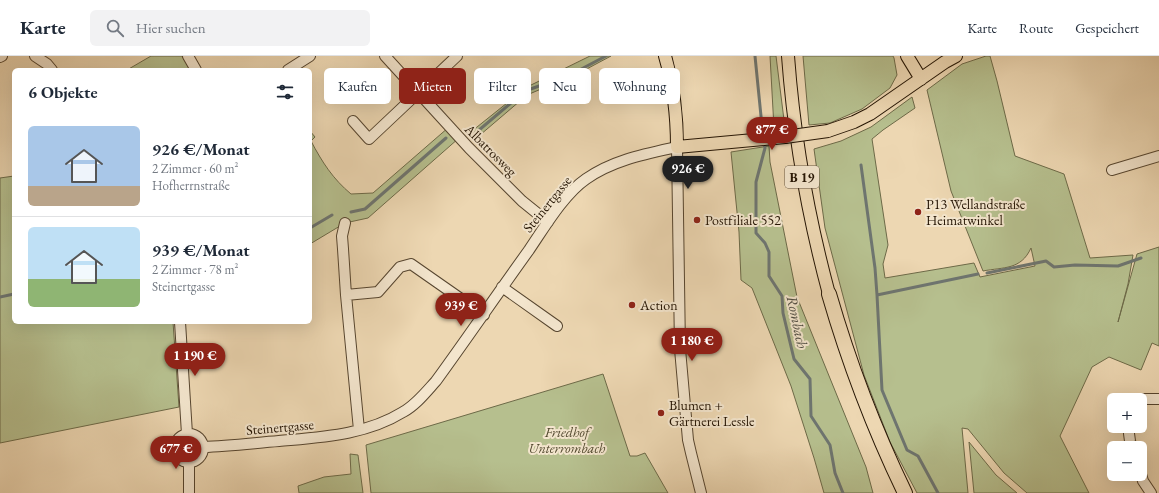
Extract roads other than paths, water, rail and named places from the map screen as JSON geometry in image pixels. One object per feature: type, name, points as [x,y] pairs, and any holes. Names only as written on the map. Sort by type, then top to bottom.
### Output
[{"type":"highway","name":"B 19","points":[[829,294],[840,332],[866,405],[905,493]]},
{"type":"main road","points":[[665,56],[669,69],[677,118],[677,147],[800,136],[828,131],[854,122],[870,114],[956,56]]},
{"type":"main road","name":"B 19","points":[[788,56],[793,113],[803,180],[819,257],[829,294]]},
{"type":"main road","points":[[907,56],[921,79]]},
{"type":"street","points":[[35,56],[50,68]]},
{"type":"street","points":[[188,56],[195,68]]},
{"type":"street","points":[[291,68],[310,56]]},
{"type":"street","name":"Albatrosweg","points":[[385,56],[399,72]]},
{"type":"street","points":[[444,68],[457,56]]},
{"type":"street","points":[[353,121],[369,139],[406,104]]},
{"type":"street","name":"Albatrosweg","points":[[428,104],[459,138],[522,201],[548,222]]},
{"type":"street","points":[[677,147],[680,355],[688,440],[701,493]]},
{"type":"street","name":"Steinertgasse","points":[[203,447],[331,436],[382,423],[404,412],[436,381],[484,315],[548,222],[573,190],[598,171],[618,162],[641,154],[677,147]]},
{"type":"street","points":[[1112,170],[1159,156]]},
{"type":"street","points":[[345,223],[342,236],[359,430]]},
{"type":"street","points":[[346,295],[378,292],[400,267],[411,264],[484,315]]},
{"type":"street","points":[[502,288],[557,326]]},
{"type":"street","points":[[180,324],[187,434]]},
{"type":"street","points":[[1147,400],[1159,399]]},
{"type":"street","points":[[187,434],[196,436],[200,439],[203,447],[203,452],[198,460],[189,463],[178,458],[174,450],[174,445],[179,437],[187,434]]},
{"type":"street","points":[[189,463],[190,493]]},
{"type":"street","points":[[1144,481],[1151,493]]},
{"type":"waterway","points":[[472,136],[525,91],[570,75],[606,56]]},
{"type":"waterway","name":"Rombach","points":[[755,56],[763,136]]},
{"type":"waterway","points":[[351,212],[365,209],[446,138]]},
{"type":"waterway","name":"Rombach","points":[[764,141],[765,148],[756,182],[756,233],[765,243],[769,252],[769,276],[782,296],[783,313],[794,359],[810,379],[811,416],[830,445],[835,473],[843,493]]},
{"type":"waterway","points":[[861,165],[875,268],[882,390],[907,450],[918,456],[938,493]]},
{"type":"waterway","points":[[312,227],[332,215]]},
{"type":"waterway","points":[[987,273],[1046,261],[1054,267],[1075,265],[1118,266],[1141,258]]},
{"type":"waterway","points":[[877,295],[978,274]]},
{"type":"waterway","points":[[0,297],[12,294]]},
{"type":"place","name":"P13 Wellandstraße Heimatwinkel","points":[[918,212]]},
{"type":"place","name":"Postfiliale 552","points":[[697,220]]},
{"type":"place","name":"Action","points":[[632,305]]},
{"type":"place","name":"Blumen + Gärtnerei Lessle","points":[[661,413]]},
{"type":"park label","name":"Friedhof Unterrombach","points":[[567,440]]}]
